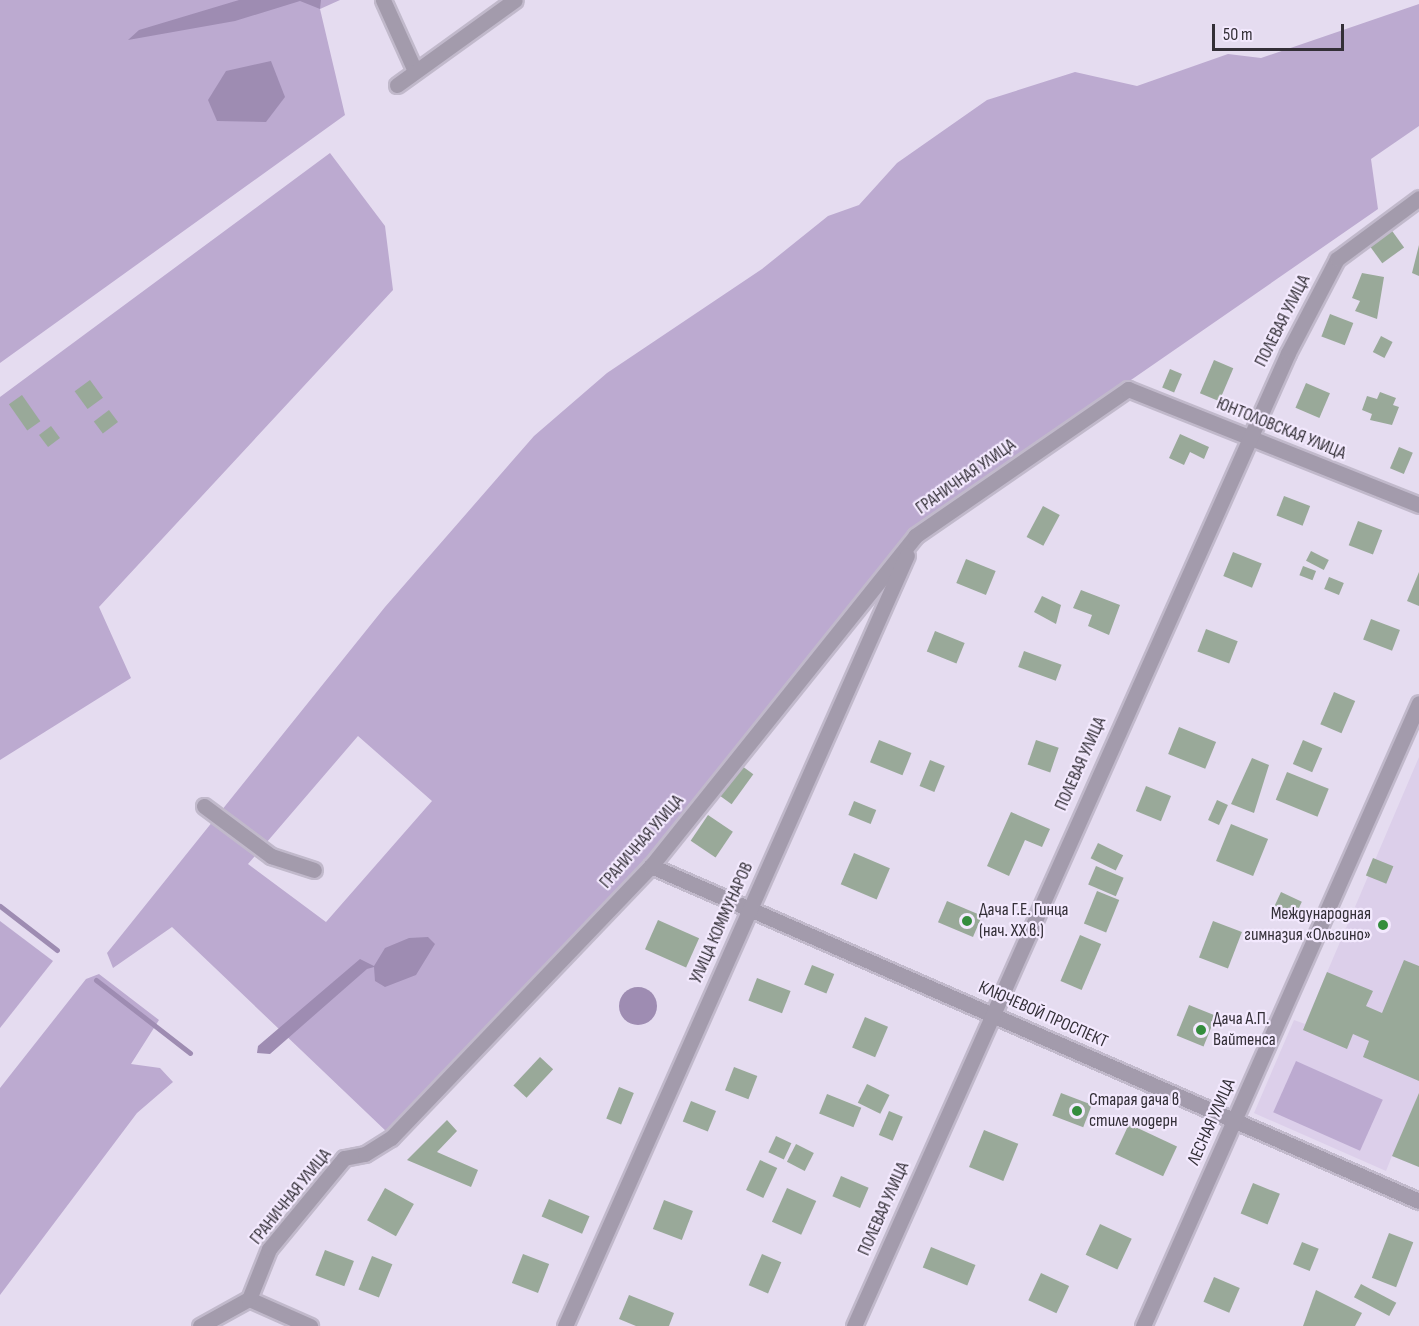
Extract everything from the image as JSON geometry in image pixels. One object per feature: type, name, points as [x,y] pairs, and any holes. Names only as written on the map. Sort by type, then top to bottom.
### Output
[{"type":"street","points":[[383,0],[415,71]]},
{"type":"street","points":[[397,85],[515,0]]},
{"type":"street","name":"ПОЛЕВАЯ УЛИЦА","points":[[854,1326],[990,1014],[1248,438],[1337,259],[1367,234],[1419,198]]},
{"type":"street","name":"ЮНТОЛОВСКАЯ УЛИЦА","points":[[1128,389],[1419,504]]},
{"type":"street","name":"ГРАНИЧНАЯ УЛИЦА","points":[[249,1299],[269,1249],[344,1158],[365,1154],[391,1138],[651,866],[915,537],[1128,389]]},
{"type":"street","name":"УЛИЦА КОММУНАРОВ","points":[[565,1326],[915,537]]},
{"type":"street","name":"ЛЕСНАЯ УЛИЦА","points":[[1143,1326],[1419,703]]},
{"type":"street","points":[[204,806],[271,856],[314,870]]},
{"type":"street","name":"КЛЮЧЕВОЙ ПРОСПЕКТ","points":[[651,866],[1419,1200]]},
{"type":"street","points":[[200,1326],[249,1299],[279,1320],[310,1326]]},
{"type":"shaded area","points":[[0,0],[340,0],[320,9],[345,115],[0,363]]},
{"type":"shaded area","points":[[239,0],[321,0],[320,9],[300,1],[235,21],[128,40],[139,30]]},
{"type":"shaded area","points":[[1419,4],[1419,126],[1371,159],[1378,209],[910,533],[644,861],[388,1133],[172,927],[113,968],[107,953],[385,607],[534,436],[607,373],[762,269],[828,216],[859,205],[897,163],[987,100],[1075,72],[1137,86],[1228,54],[1261,58]],"holes":[[[358,736],[432,801],[326,922],[248,864]]]},
{"type":"shaded area","points":[[271,61],[285,97],[266,122],[217,121],[208,100],[226,71]]},
{"type":"shaded area","points":[[330,153],[385,226],[393,290],[99,607],[131,678],[0,760],[0,397]]},
{"type":"shaded area","name":"Международная гимназия «Ольгино»","points":[[1419,757],[1419,1167],[1392,1156],[1386,1171],[1254,1113],[1294,1020],[1305,1024]]},
{"type":"shaded area","points":[[0,921],[53,961],[0,1028]]},
{"type":"shaded area","points":[[428,937],[435,944],[416,975],[385,987],[375,981],[374,967],[367,969],[270,1054],[257,1053],[258,1046],[360,959],[374,966],[385,948],[409,938]]},
{"type":"shaded area","points":[[99,974],[159,1020],[131,1064],[160,1068],[173,1082],[137,1113],[0,1295],[0,1088],[86,979]]},
{"type":"shaded area","points":[[638,987],[645,988],[651,993],[656,999],[656,1013],[651,1019],[645,1024],[638,1025],[631,1024],[625,1019],[620,1013],[619,1006],[620,999],[625,993],[631,988]]},
{"type":"shaded area","points":[[1296,1061],[1383,1100],[1360,1151],[1273,1112]]},
{"type":"building","points":[[1390,228],[1404,247],[1382,263],[1368,244]]},
{"type":"building","points":[[1419,245],[1419,276],[1412,273]]},
{"type":"building","points":[[1362,273],[1384,277],[1377,319],[1355,311],[1360,301],[1352,298]]},
{"type":"building","points":[[1330,314],[1353,323],[1345,345],[1321,336]]},
{"type":"building","points":[[1381,336],[1393,342],[1384,358],[1373,352]]},
{"type":"building","points":[[1214,360],[1233,368],[1219,401],[1200,393]]},
{"type":"building","points":[[1170,369],[1182,374],[1174,392],[1162,387]]},
{"type":"building","points":[[90,380],[103,398],[88,409],[75,391]]},
{"type":"building","points":[[1306,383],[1330,393],[1319,418],[1295,408]]},
{"type":"building","points":[[1380,392],[1396,398],[1393,405],[1399,407],[1392,425],[1370,420],[1372,414],[1362,410],[1367,396],[1377,399]]},
{"type":"building","points":[[22,395],[40,421],[27,430],[9,404]]},
{"type":"building","points":[[109,410],[118,422],[103,433],[94,421]]},
{"type":"building","points":[[51,426],[60,438],[48,447],[39,435]]},
{"type":"building","points":[[1180,434],[1209,447],[1204,459],[1190,452],[1184,465],[1169,458]]},
{"type":"building","points":[[1399,447],[1413,453],[1404,474],[1390,468]]},
{"type":"building","points":[[1284,496],[1310,506],[1303,526],[1276,516]]},
{"type":"building","points":[[1043,506],[1060,515],[1043,546],[1027,537]]},
{"type":"building","points":[[1358,521],[1382,530],[1373,555],[1349,545]]},
{"type":"building","points":[[1311,551],[1329,560],[1324,570],[1306,561]]},
{"type":"building","points":[[1233,552],[1262,564],[1252,588],[1223,576]]},
{"type":"building","points":[[966,559],[996,571],[986,595],[956,583]]},
{"type":"building","points":[[1303,566],[1316,571],[1312,580],[1299,575]]},
{"type":"building","points":[[1419,572],[1419,606],[1407,601]]},
{"type":"building","points":[[1329,577],[1344,583],[1339,595],[1324,589]]},
{"type":"building","points":[[1081,590],[1120,605],[1109,635],[1088,626],[1092,615],[1073,608]]},
{"type":"building","points":[[1042,596],[1061,605],[1056,624],[1034,612]]},
{"type":"building","points":[[1371,619],[1400,630],[1392,651],[1363,640]]},
{"type":"building","points":[[1206,629],[1238,641],[1229,664],[1197,651]]},
{"type":"building","points":[[935,631],[965,643],[956,663],[927,651]]},
{"type":"building","points":[[1024,651],[1062,665],[1056,681],[1018,667]]},
{"type":"building","points":[[1334,692],[1355,701],[1341,733],[1320,724]]},
{"type":"building","points":[[1179,727],[1216,742],[1205,769],[1168,754]]},
{"type":"building","points":[[879,740],[911,753],[902,775],[870,762]]},
{"type":"building","points":[[1036,740],[1059,748],[1050,772],[1028,765]]},
{"type":"building","points":[[1303,740],[1322,748],[1312,772],[1293,764]]},
{"type":"building","points":[[1252,758],[1269,765],[1254,813],[1231,804]]},
{"type":"building","points":[[930,760],[945,766],[934,792],[920,786]]},
{"type":"building","points":[[742,766],[753,774],[732,804],[720,796]]},
{"type":"building","points":[[1287,772],[1329,789],[1317,817],[1276,800]]},
{"type":"building","points":[[1146,786],[1171,796],[1161,821],[1136,811]]},
{"type":"building","points":[[1217,800],[1228,805],[1219,825],[1208,820]]},
{"type":"building","points":[[854,801],[876,810],[871,824],[848,815]]},
{"type":"building","points":[[1011,812],[1050,829],[1042,847],[1025,840],[1009,876],[987,866]]},
{"type":"building","points":[[708,815],[733,832],[716,857],[691,841]]},
{"type":"building","points":[[1231,824],[1268,839],[1253,876],[1216,861]]},
{"type":"building","points":[[1098,843],[1123,855],[1116,871],[1091,858]]},
{"type":"building","points":[[854,853],[890,868],[877,900],[841,884]]},
{"type":"building","points":[[1373,858],[1393,866],[1386,884],[1366,876]]},
{"type":"building","points":[[1096,866],[1124,878],[1116,896],[1088,884]]},
{"type":"building","points":[[1097,891],[1119,900],[1106,932],[1084,923]]},
{"type":"building","points":[[1281,892],[1302,902],[1295,917],[1274,907]]},
{"type":"building","points":[[947,901],[982,916],[973,937],[938,922]]},
{"type":"building","points":[[658,920],[699,938],[686,968],[645,949]]},
{"type":"building","points":[[1213,921],[1242,932],[1228,969],[1199,957]]},
{"type":"building","points":[[1080,935],[1101,944],[1082,990],[1060,981]]},
{"type":"building","points":[[1404,960],[1419,966],[1419,1081],[1363,1057],[1369,1041],[1353,1034],[1347,1049],[1303,1030],[1327,972],[1373,991],[1366,1006],[1382,1013]]},
{"type":"building","points":[[812,965],[834,974],[826,993],[804,984]]},
{"type":"building","points":[[757,978],[791,991],[782,1013],[748,1000]]},
{"type":"building","points":[[1189,1005],[1216,1016],[1204,1046],[1177,1036]]},
{"type":"building","points":[[865,1017],[888,1027],[875,1057],[852,1047]]},
{"type":"building","points":[[540,1057],[553,1069],[527,1098],[513,1086]]},
{"type":"building","points":[[734,1067],[757,1076],[748,1099],[725,1090]]},
{"type":"building","points":[[867,1084],[889,1095],[880,1114],[858,1103]]},
{"type":"building","points":[[619,1087],[634,1093],[621,1125],[606,1119]]},
{"type":"building","points":[[1061,1093],[1092,1105],[1083,1127],[1052,1115]]},
{"type":"building","points":[[1419,1093],[1419,1167],[1392,1156]]},
{"type":"building","points":[[827,1094],[861,1108],[853,1127],[819,1113]]},
{"type":"building","points":[[691,1101],[716,1111],[708,1132],[683,1121]]},
{"type":"building","points":[[889,1111],[903,1117],[893,1141],[879,1135]]},
{"type":"building","points":[[447,1120],[457,1131],[437,1152],[478,1170],[471,1187],[407,1160]]},
{"type":"building","points":[[1129,1124],[1177,1146],[1163,1176],[1115,1154]]},
{"type":"building","points":[[984,1130],[1018,1144],[1003,1181],[969,1167]]},
{"type":"building","points":[[776,1136],[791,1143],[784,1159],[768,1152]]},
{"type":"building","points":[[796,1144],[814,1153],[805,1171],[787,1162]]},
{"type":"building","points":[[760,1160],[777,1168],[763,1198],[746,1190]]},
{"type":"building","points":[[841,1176],[869,1188],[860,1208],[832,1196]]},
{"type":"building","points":[[1253,1183],[1280,1194],[1268,1224],[1241,1214]]},
{"type":"building","points":[[385,1188],[414,1204],[396,1236],[367,1220]]},
{"type":"building","points":[[787,1188],[816,1201],[801,1235],[772,1222]]},
{"type":"building","points":[[549,1199],[590,1216],[582,1234],[542,1216]]},
{"type":"building","points":[[664,1200],[693,1211],[682,1240],[653,1229]]},
{"type":"building","points":[[1100,1224],[1132,1239],[1117,1270],[1086,1255]]},
{"type":"building","points":[[1389,1233],[1413,1242],[1396,1287],[1372,1278]]},
{"type":"building","points":[[1302,1242],[1319,1249],[1310,1271],[1293,1264]]},
{"type":"building","points":[[931,1247],[976,1265],[967,1285],[923,1267]]},
{"type":"building","points":[[325,1250],[354,1261],[344,1286],[315,1275]]},
{"type":"building","points":[[523,1254],[549,1264],[538,1293],[512,1283]]},
{"type":"building","points":[[762,1254],[781,1262],[768,1294],[749,1285]]},
{"type":"building","points":[[372,1256],[392,1264],[379,1298],[359,1289]]},
{"type":"building","points":[[1041,1273],[1069,1286],[1056,1313],[1028,1300]]},
{"type":"building","points":[[1214,1277],[1240,1288],[1229,1313],[1203,1302]]},
{"type":"building","points":[[1361,1284],[1396,1303],[1389,1316],[1354,1297]]},
{"type":"building","points":[[1316,1290],[1362,1313],[1355,1326],[1303,1326]]},
{"type":"building","points":[[629,1295],[674,1313],[669,1326],[636,1326],[619,1319]]},
{"type":"waterway","points":[[0,906],[57,950]]},
{"type":"waterway","points":[[96,980],[190,1053]]},
{"type":"place","name":"Дача Г.Е. Гинца (нач. XX в.)","points":[[967,921]]},
{"type":"place","name":"Международная гимназия «Ольгино»","points":[[1383,925]]},
{"type":"place","name":"Дача А.П. Вайтенса","points":[[1201,1030]]},
{"type":"place","name":"Старая дача в стиле модерн","points":[[1077,1111]]}]
